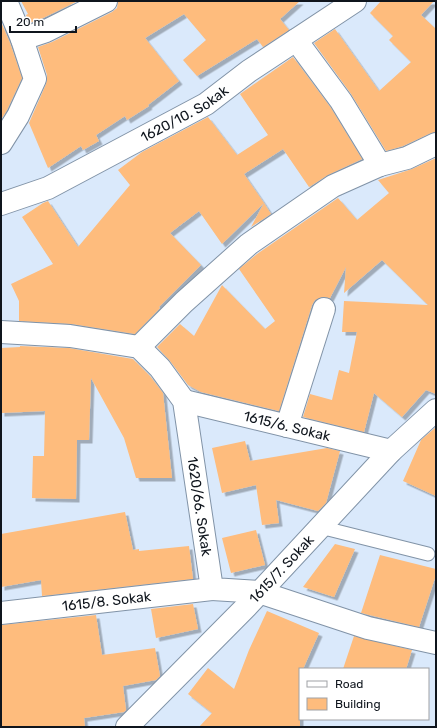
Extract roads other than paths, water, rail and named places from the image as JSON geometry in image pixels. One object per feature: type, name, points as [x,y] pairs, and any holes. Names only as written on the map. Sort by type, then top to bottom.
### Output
[{"type":"street","points":[[1,143],[18,116],[35,79],[22,39],[6,1]]},
{"type":"street","points":[[22,39],[46,31],[106,1]]},
{"type":"street","name":"1620/10. Sokak","points":[[1,204],[48,188],[206,104],[249,71],[355,1]]},
{"type":"street","points":[[296,40],[340,101],[380,165]]},
{"type":"street","points":[[1,332],[70,336],[139,347],[184,302],[249,244],[333,186],[380,165],[407,158],[436,144]]},
{"type":"street","points":[[287,426],[324,310]]},
{"type":"street","name":"1620/66. Sokak","points":[[139,347],[160,368],[184,401],[212,589]]},
{"type":"street","name":"1615/6. Sokak","points":[[184,401],[391,451]]},
{"type":"street","name":"1615/7. Sokak","points":[[127,727],[259,592],[391,451],[436,410]]},
{"type":"street","points":[[212,589],[259,592],[368,628],[436,643]]},
{"type":"street","name":"1615/8. Sokak","points":[[1,613],[212,589]]},
{"type":"lane","points":[[320,527],[428,554]]}]
